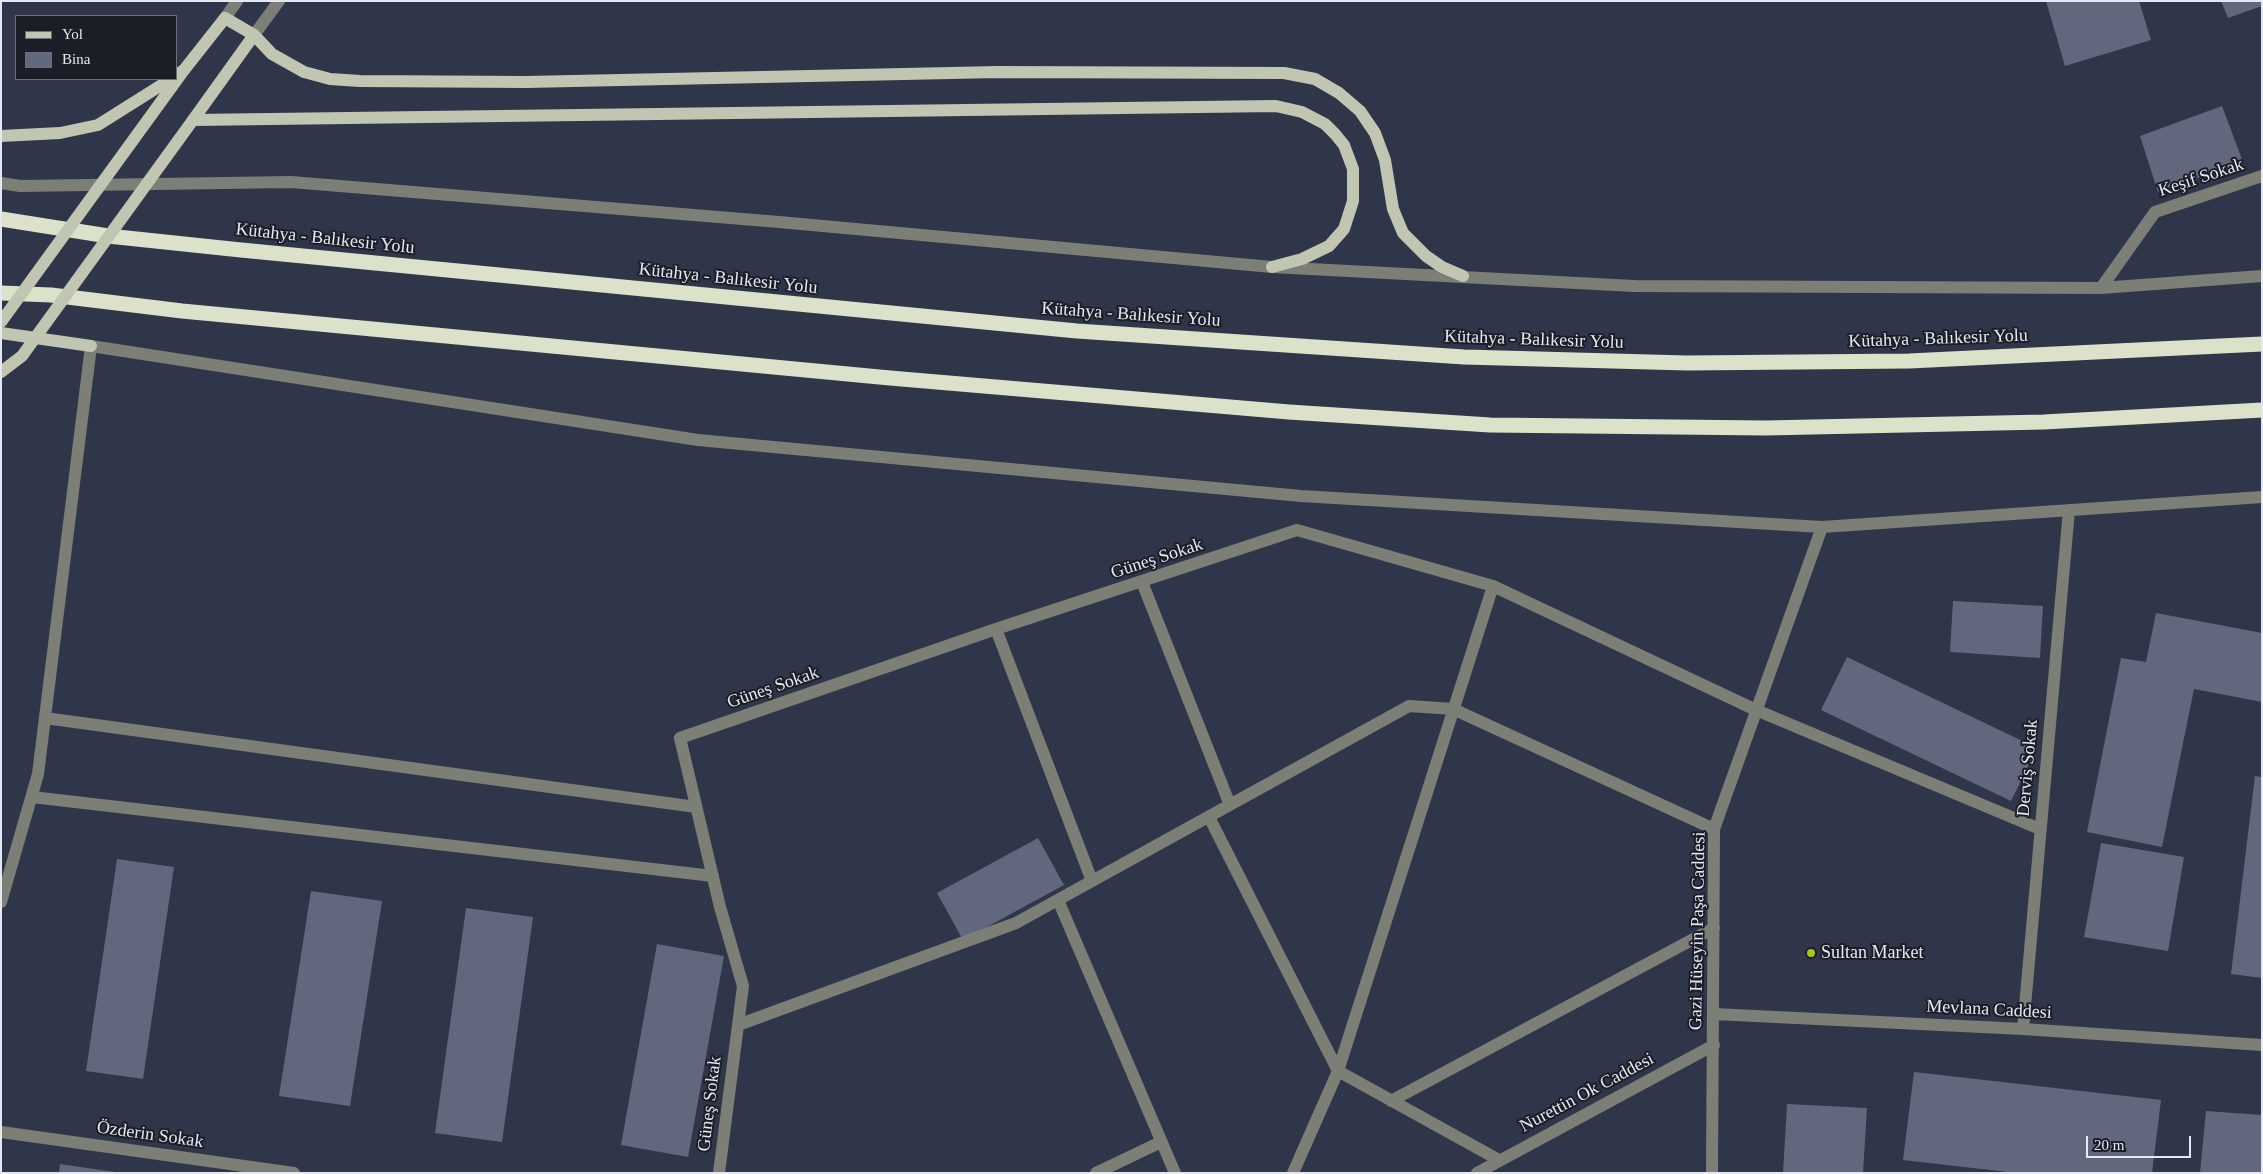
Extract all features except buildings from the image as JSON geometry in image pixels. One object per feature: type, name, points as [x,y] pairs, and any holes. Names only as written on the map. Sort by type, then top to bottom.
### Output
[{"type":"highway","name":"Kütahya - Balıkesir Yolu","points":[[1,219],[108,236],[241,250],[1067,330],[1464,357],[1687,363],[1908,361],[2262,344]]},
{"type":"highway","points":[[1,293],[51,295],[182,311],[909,379],[1289,412],[1490,425],[1776,428],[2044,422],[2262,410]]},
{"type":"main road","points":[[180,73],[225,18],[254,35],[272,54],[304,72],[330,78],[360,81],[526,82],[998,72],[1284,72],[1315,79],[1339,92],[1360,111],[1375,133],[1385,160],[1393,209],[1403,233],[1426,256],[1442,267],[1463,276]]},
{"type":"main road","points":[[1,372],[22,356],[254,35]]},
{"type":"main road","points":[[1,136],[60,133],[98,125],[169,80]]},
{"type":"main road","points":[[1,322],[175,80]]},
{"type":"main road","points":[[193,120],[998,108],[1276,106],[1302,112],[1325,124],[1344,145],[1353,169],[1353,201],[1344,229],[1329,246],[1302,259],[1272,267]]},
{"type":"main road","points":[[1,333],[91,346]]},
{"type":"street","points":[[225,18],[237,1]]},
{"type":"street","points":[[254,35],[279,1]]},
{"type":"street","name":"Keşif Sokak","points":[[2101,288],[2154,212],[2262,176]]},
{"type":"street","points":[[1,183],[20,186],[291,182],[769,221],[1272,267],[1634,286],[2101,288],[2262,276]]},
{"type":"street","points":[[1,902],[38,774],[91,346],[698,440],[1301,496],[1822,528],[2262,497]]},
{"type":"street","name":"Derviş Sokak","points":[[2023,1029],[2069,510]]},
{"type":"street","name":"Gazi Hüseyin Paşa Caddesi","points":[[1712,1173],[1714,829],[1822,528]]},
{"type":"street","name":"Güneş Sokak","points":[[719,1173],[743,986],[713,876],[680,738],[996,629],[1297,530],[1493,586]]},
{"type":"street","points":[[1142,582],[1230,805]]},
{"type":"street","points":[[1293,1173],[1338,1071],[1493,586],[1756,710],[2040,829]]},
{"type":"street","points":[[996,629],[1092,882]]},
{"type":"street","points":[[738,1025],[1016,924],[1409,706],[1453,710],[1714,829]]},
{"type":"street","points":[[45,718],[696,806]]},
{"type":"street","points":[[32,797],[713,876]]},
{"type":"street","points":[[1209,817],[1338,1071],[1499,1160]]},
{"type":"street","points":[[1058,900],[1175,1173]]},
{"type":"street","points":[[1391,1101],[1714,928]]},
{"type":"street","name":"Mevlana Caddesi","points":[[1714,1014],[2023,1029],[2262,1045]]},
{"type":"street","name":"Nurettin Ok Caddesi","points":[[1477,1173],[1714,1045]]},
{"type":"street","name":"Özderin Sokak","points":[[1,1132],[294,1173]]},
{"type":"street","points":[[1096,1173],[1162,1142]]},
{"type":"place","name":"Sultan Market","points":[[1811,953]]}]
